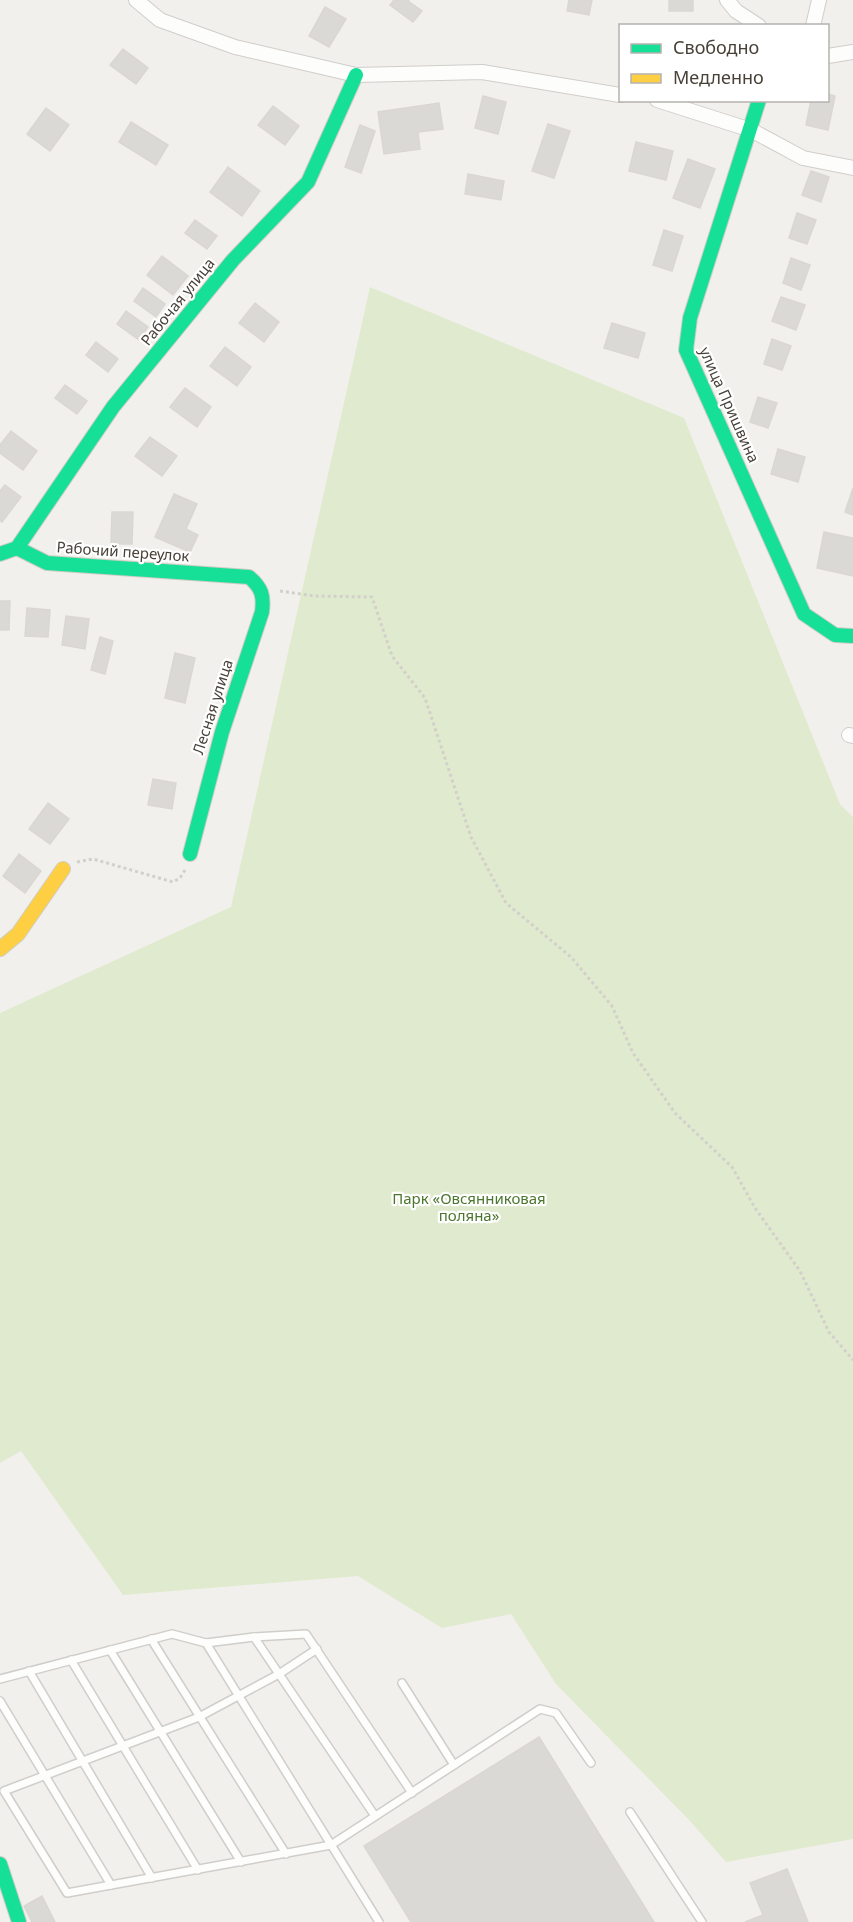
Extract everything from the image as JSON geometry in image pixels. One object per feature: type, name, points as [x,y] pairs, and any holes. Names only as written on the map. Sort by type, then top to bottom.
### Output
[{"type":"street","points":[[136,0],[160,20],[235,47],[356,75],[482,72],[619,95]]},
{"type":"street","points":[[727,0],[736,11],[756,24]]},
{"type":"street","points":[[813,24],[819,0]]},
{"type":"street","points":[[829,56],[853,52]]},
{"type":"street","name":"Рабочая улица","points":[[17,548],[113,407],[233,260],[308,182],[356,75]]},
{"type":"street","points":[[663,102],[751,130],[803,158],[853,168]]},
{"type":"street","name":"улица Пришвина","points":[[758,102],[690,318],[686,350],[804,614],[835,635],[853,636]]},
{"type":"street","points":[[0,554],[17,548]]},
{"type":"street","name":"Рабочий переулок","points":[[17,548],[47,564],[249,577],[261,586]]},
{"type":"street","name":"Лесная улица","points":[[190,854],[204,791],[227,710],[262,612],[264,599],[261,586]]},
{"type":"street","points":[[0,949],[18,934],[63,869]]},
{"type":"street","points":[[0,1864],[19,1922]]},
{"type":"lane","points":[[0,1679],[172,1634],[206,1643],[306,1634],[412,1793]]},
{"type":"lane","points":[[254,1637],[375,1816]]},
{"type":"lane","points":[[151,1639],[286,1854]]},
{"type":"lane","points":[[206,1643],[379,1922]]},
{"type":"lane","points":[[110,1650],[241,1862]]},
{"type":"lane","points":[[317,1650],[279,1674],[199,1717],[46,1775],[2,1787],[67,1893],[331,1845],[540,1709],[556,1713],[591,1763]]},
{"type":"lane","points":[[71,1660],[198,1870]]},
{"type":"lane","points":[[29,1671],[152,1878]]},
{"type":"lane","points":[[402,1683],[454,1765]]},
{"type":"lane","points":[[0,1701],[111,1885]]},
{"type":"lane","points":[[630,1812],[702,1922]]},
{"type":"path","points":[[261,586],[287,593],[315,596],[372,597],[392,656],[425,698],[471,837],[506,903],[571,957],[612,1006],[633,1053],[675,1113],[732,1167],[755,1208],[800,1271],[829,1332],[853,1360]]},
{"type":"path","points":[[63,869],[78,861],[93,859],[173,882],[180,878],[190,854]]},
{"type":"green space","name":"Парк «Овсянниковая поляна»","points":[[370,287],[684,418],[840,804],[853,817],[853,1839],[726,1862],[690,1821],[556,1684],[511,1614],[442,1628],[358,1576],[123,1595],[21,1451],[0,1463],[0,1013],[231,907]]},
{"type":"building","points":[[394,0],[409,0],[422,11],[413,22],[390,5]]},
{"type":"building","points":[[569,0],[592,0],[589,15],[567,11]]},
{"type":"building","points":[[669,0],[693,0],[693,11],[669,11]]},
{"type":"building","points":[[325,7],[346,19],[329,47],[309,36]]},
{"type":"building","points":[[123,49],[148,68],[136,84],[110,65]]},
{"type":"building","points":[[829,94],[835,96],[828,130],[806,125],[811,102],[829,102]]},
{"type":"building","points":[[483,96],[506,102],[498,134],[475,128]]},
{"type":"building","points":[[439,103],[443,129],[418,132],[420,149],[384,154],[378,112]]},
{"type":"building","points":[[273,106],[299,126],[285,145],[258,125]]},
{"type":"building","points":[[46,108],[69,125],[50,151],[27,134]]},
{"type":"building","points":[[131,122],[168,145],[156,165],[119,142]]},
{"type":"building","points":[[548,124],[570,131],[554,178],[532,171]]},
{"type":"building","points":[[360,125],[375,131],[361,173],[345,167]]},
{"type":"building","points":[[636,142],[673,151],[666,180],[629,171]]},
{"type":"building","points":[[688,159],[715,169],[700,208],[673,198]]},
{"type":"building","points":[[228,167],[260,191],[242,216],[210,192]]},
{"type":"building","points":[[811,171],[829,177],[821,202],[802,195]]},
{"type":"building","points":[[468,174],[504,181],[501,200],[465,194]]},
{"type":"building","points":[[797,213],[816,220],[807,244],[789,238]]},
{"type":"building","points":[[195,220],[217,236],[207,249],[185,233]]},
{"type":"building","points":[[664,230],[683,236],[672,271],[653,265]]},
{"type":"building","points":[[162,256],[188,276],[173,295],[147,275]]},
{"type":"building","points":[[791,258],[810,265],[801,290],[783,283]]},
{"type":"building","points":[[143,288],[165,304],[156,317],[134,301]]},
{"type":"building","points":[[781,297],[805,305],[796,330],[772,321]]},
{"type":"building","points":[[255,303],[279,322],[264,342],[239,323]]},
{"type":"building","points":[[126,311],[148,327],[139,340],[117,324]]},
{"type":"building","points":[[612,323],[645,333],[638,358],[604,348]]},
{"type":"building","points":[[772,339],[791,346],[782,370],[764,364]]},
{"type":"building","points":[[96,342],[118,359],[108,372],[86,355]]},
{"type":"building","points":[[225,347],[251,367],[237,386],[210,366]]},
{"type":"building","points":[[65,385],[87,401],[77,414],[55,398]]},
{"type":"building","points":[[185,388],[211,407],[197,427],[170,407]]},
{"type":"building","points":[[758,397],[777,403],[768,428],[750,422]]},
{"type":"building","points":[[11,431],[37,451],[23,470],[0,453],[0,445]]},
{"type":"building","points":[[150,437],[177,456],[162,476],[135,456]]},
{"type":"building","points":[[778,449],[805,457],[798,482],[771,474]]},
{"type":"building","points":[[5,485],[21,497],[2,522],[0,521],[0,491]]},
{"type":"building","points":[[853,488],[853,515],[845,512]]},
{"type":"building","points":[[174,494],[197,504],[186,529],[198,535],[190,552],[155,537]]},
{"type":"building","points":[[112,512],[133,512],[132,544],[111,544]]},
{"type":"building","points":[[824,532],[853,538],[853,576],[817,568]]},
{"type":"building","points":[[0,601],[10,601],[9,630],[0,630]]},
{"type":"building","points":[[27,608],[50,610],[48,637],[25,636]]},
{"type":"building","points":[[66,616],[89,619],[85,649],[62,645]]},
{"type":"building","points":[[100,637],[113,641],[105,674],[91,670]]},
{"type":"building","points":[[175,653],[195,658],[185,703],[165,698]]},
{"type":"building","points":[[153,779],[176,783],[172,809],[148,805]]},
{"type":"building","points":[[48,803],[69,819],[50,844],[29,829]]},
{"type":"building","points":[[19,854],[41,871],[25,893],[3,876]]},
{"type":"building","points":[[539,1737],[654,1922],[411,1922],[364,1846]]},
{"type":"building","points":[[787,1869],[808,1922],[745,1922],[763,1915],[750,1883]]},
{"type":"building","points":[[42,1896],[55,1922],[32,1922],[24,1906]]},
{"type":"traffic: fast","points":[[17,548],[113,407],[233,260],[308,182],[356,75]]},
{"type":"traffic: fast","points":[[758,102],[690,318],[686,350],[804,614],[835,635],[853,636]]},
{"type":"traffic: fast","points":[[0,554],[17,548],[47,563],[249,577],[257,585],[263,601],[262,612],[222,732],[190,854]]},
{"type":"traffic: fast","points":[[0,1864],[19,1922]]},
{"type":"traffic: slow","points":[[0,949],[18,934],[63,869]]}]
